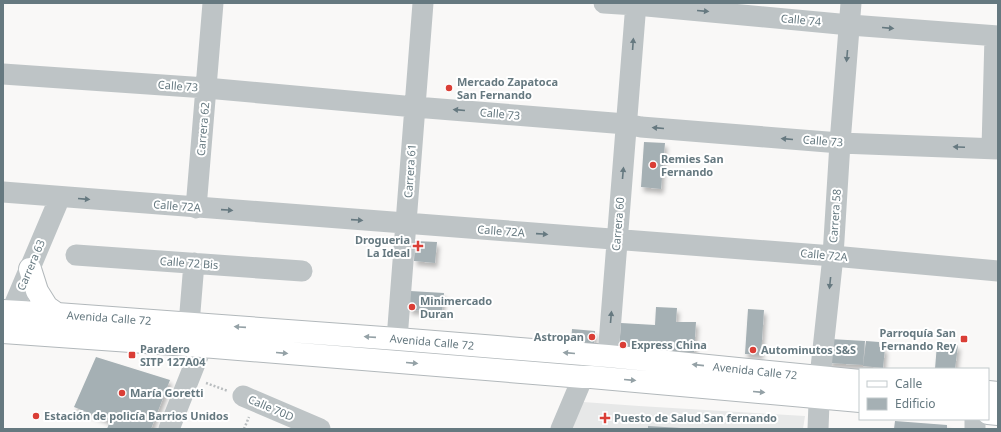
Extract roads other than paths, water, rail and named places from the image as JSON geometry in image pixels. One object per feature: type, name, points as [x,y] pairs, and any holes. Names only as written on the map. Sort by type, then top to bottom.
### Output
[{"type":"main road","points":[[30,269],[36,291],[47,307],[57,314]]},
{"type":"main road","name":"Avenida Calle 72","points":[[7,312],[57,314],[608,356],[820,387],[859,401]]},
{"type":"main road","name":"Avenida Calle 72","points":[[3,333],[202,346],[583,377],[820,387],[859,381]]},
{"type":"street","name":"Carrera 62","points":[[196,208],[213,3]]},
{"type":"street","name":"Carrera 61","points":[[397,339],[423,3]]},
{"type":"street","name":"Calle 74","points":[[604,3],[636,4],[996,36]]},
{"type":"street","name":"Carrera 58","points":[[818,429],[820,387],[832,256],[851,3]]},
{"type":"street","name":"Carrera 60","points":[[608,356],[636,4]]},
{"type":"street","points":[[995,148],[996,36]]},
{"type":"street","name":"Calle 73","points":[[3,74],[206,88],[840,143],[995,148]]},
{"type":"street","name":"Calle 72A","points":[[3,192],[832,256],[998,271]]},
{"type":"street","name":"Carrera 63","points":[[3,333],[7,312],[30,269],[60,197]]},
{"type":"street","name":"Calle 72 Bis","points":[[76,254],[302,271]]},
{"type":"street","points":[[189,324],[194,263]]},
{"type":"street","points":[[169,429],[202,346]]},
{"type":"street","points":[[561,429],[583,377],[608,356]]},
{"type":"street","name":"Calle 70D","points":[[243,396],[320,429]]},
{"type":"place","name":"Mercado Zapatoca San Fernando","points":[[449,88]]},
{"type":"place","name":"Remies San Fernando","points":[[653,165]]},
{"type":"place","name":"Drogueria La Ideal","points":[[418,246]]},
{"type":"place","name":"Minimercado Duran","points":[[412,307]]},
{"type":"place","name":"Astropan","points":[[592,337]]},
{"type":"place","name":"Parroquía San Fernando Rey","points":[[964,339]]},
{"type":"place","name":"Express China","points":[[623,345]]},
{"type":"place","name":"Autominutos S&S","points":[[753,350]]},
{"type":"place","name":"Paradero SITP 127A04","points":[[132,355]]},
{"type":"place","name":"María Goretti","points":[[122,393]]},
{"type":"place","name":"Estación de policía Barrios Unidos","points":[[36,416]]},
{"type":"place","name":"Puesto de Salud San fernando","points":[[605,418]]}]
